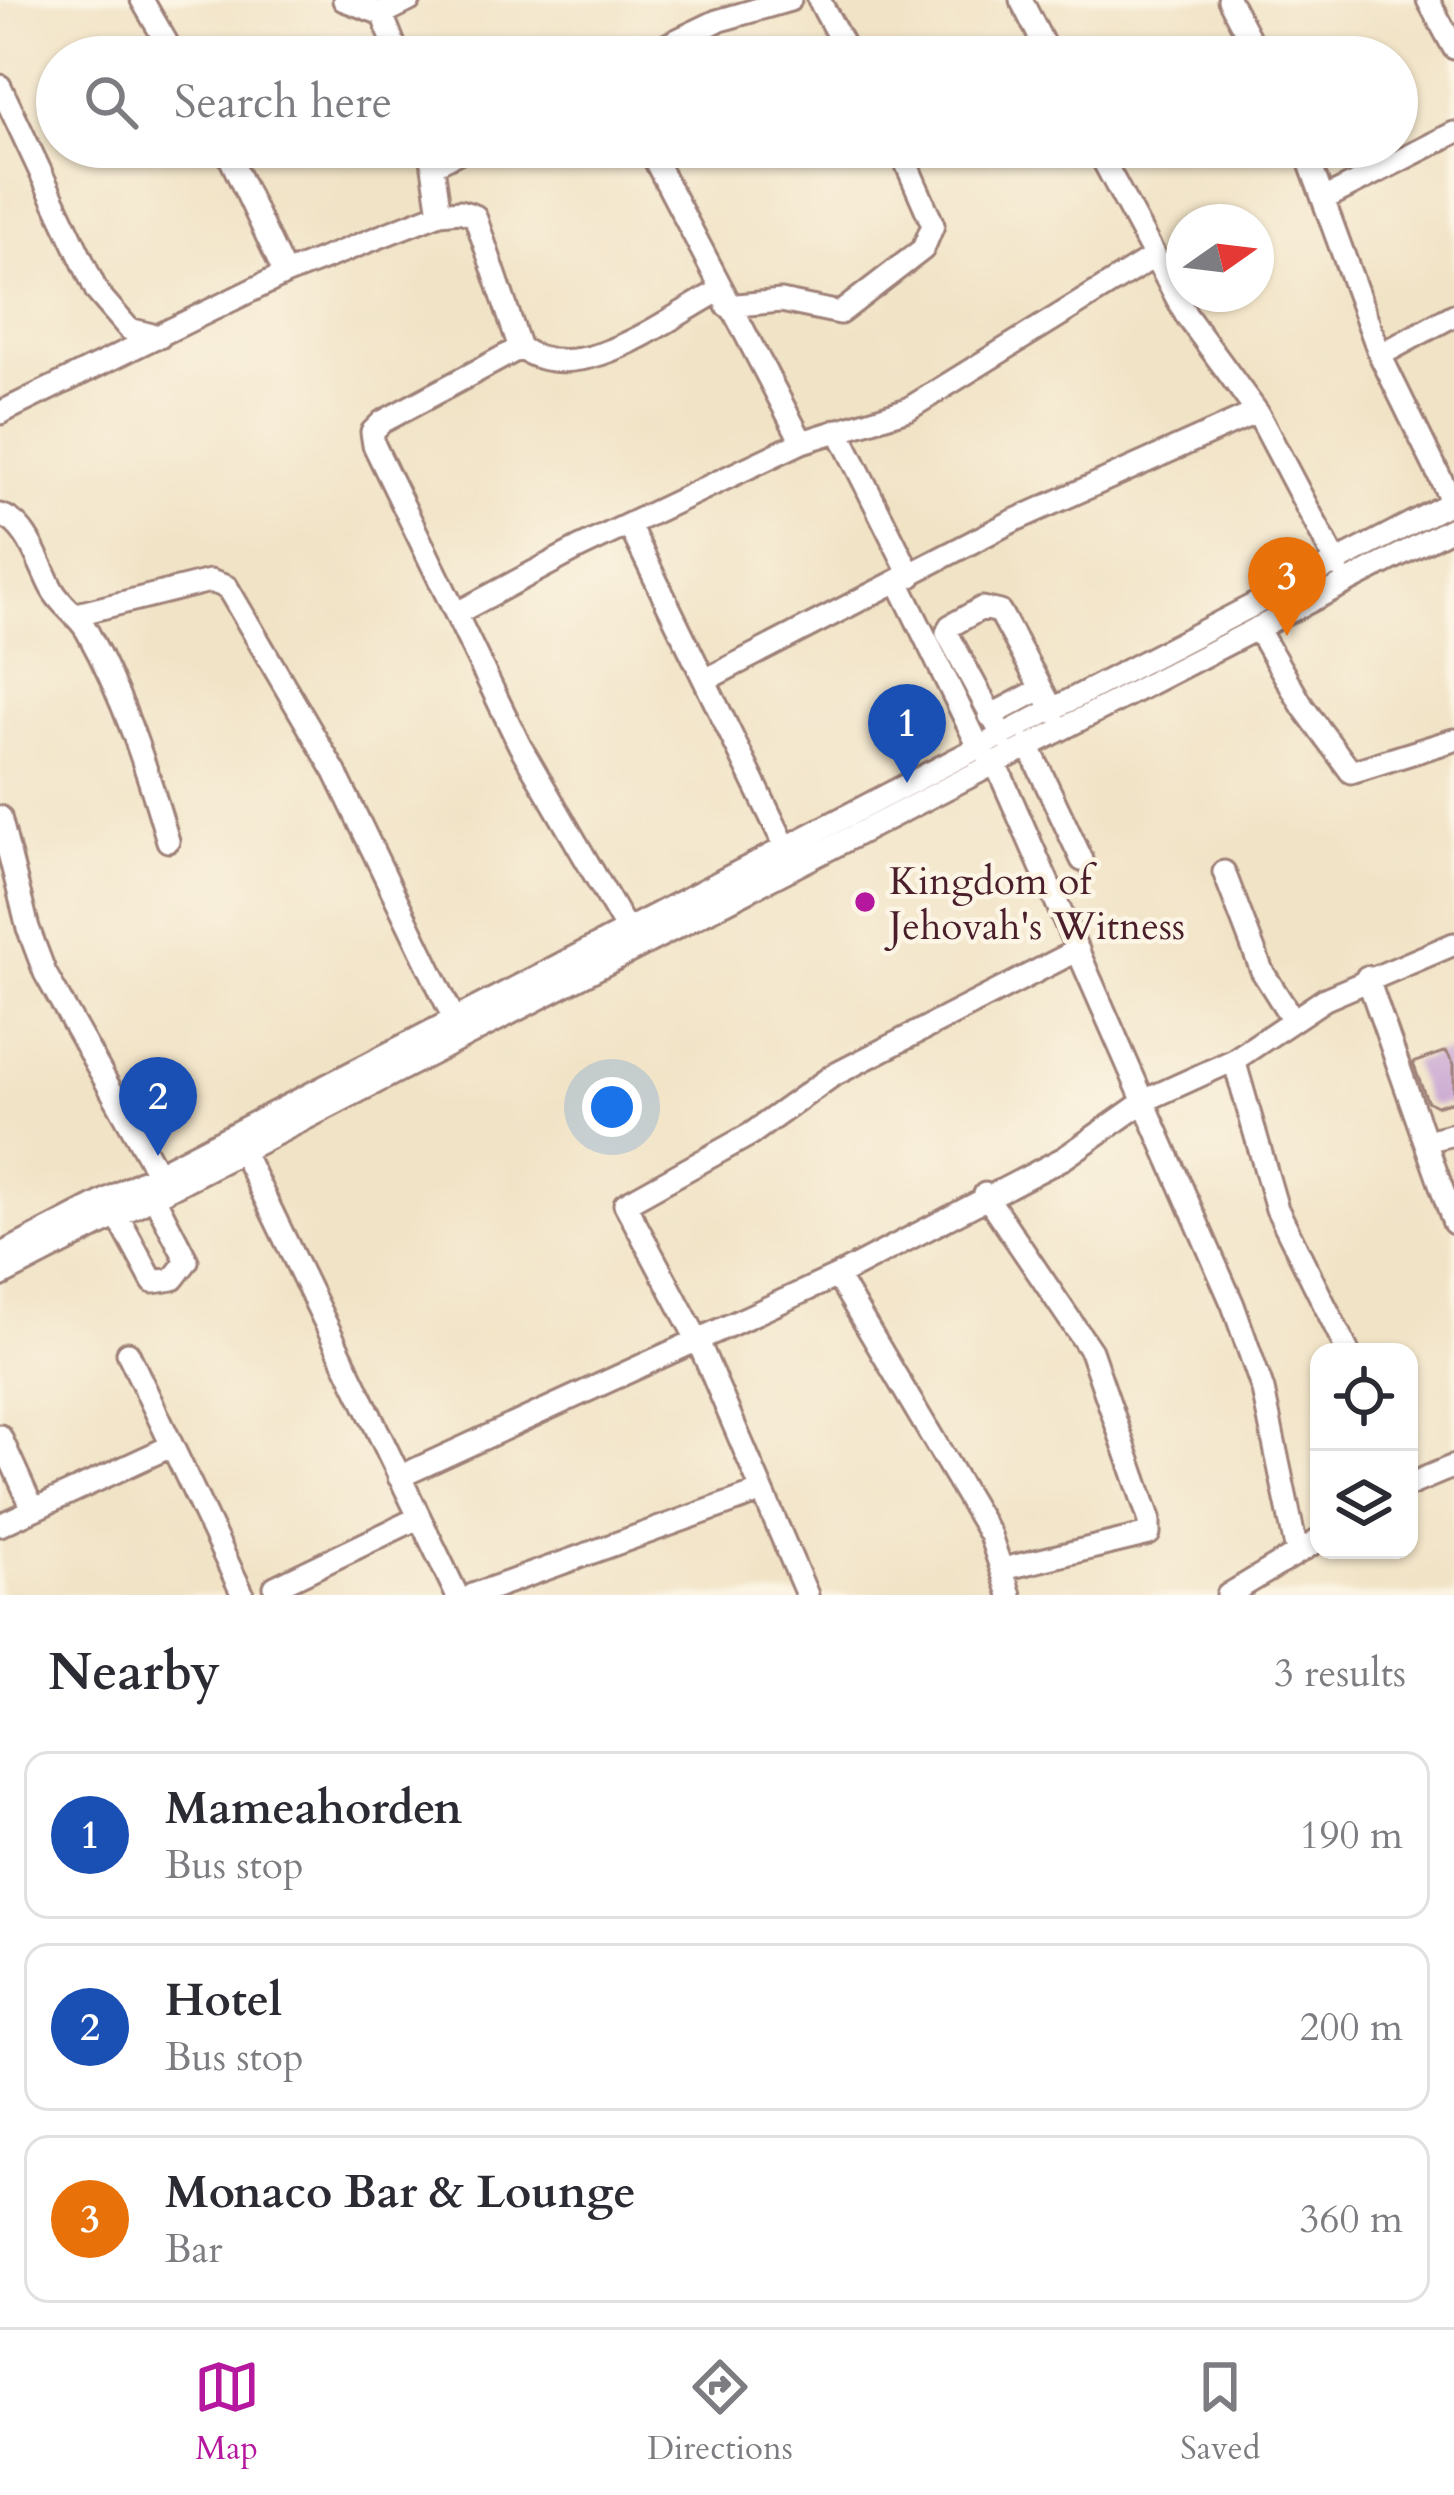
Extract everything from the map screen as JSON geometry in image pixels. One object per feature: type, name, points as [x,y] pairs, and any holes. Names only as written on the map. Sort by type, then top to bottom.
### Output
[{"type":"street","points":[[142,0],[163,36]]},
{"type":"street","points":[[344,0],[382,14],[410,0]]},
{"type":"street","points":[[686,36],[717,21],[790,0]]},
{"type":"street","points":[[819,0],[839,36]]},
{"type":"street","points":[[1022,0],[1040,36]]},
{"type":"street","points":[[1229,0],[1247,36]]},
{"type":"street","points":[[1429,0],[1454,48]]},
{"type":"street","points":[[382,14],[391,36]]},
{"type":"street","points":[[0,86],[36,165]]},
{"type":"street","points":[[1418,151],[1454,133]]},
{"type":"street","points":[[37,168],[85,272],[129,328],[160,337]]},
{"type":"street","points":[[235,168],[285,274]]},
{"type":"street","points":[[433,168],[440,214]]},
{"type":"street","points":[[658,168],[802,442]]},
{"type":"street","points":[[0,412],[285,274],[440,214],[460,211],[479,221],[520,348],[550,364],[597,355],[723,298],[782,301],[840,313],[909,262],[933,235],[908,168]]},
{"type":"street","points":[[1107,168],[1186,315],[1257,412],[1338,566]]},
{"type":"street","points":[[3,1246],[158,1174],[238,1144],[988,756],[1003,737],[1453,502],[1380,355],[1313,168]]},
{"type":"street","points":[[1326,198],[1385,168]]},
{"type":"street","points":[[457,613],[578,548],[802,442],[908,409],[1153,258]]},
{"type":"street","points":[[1380,355],[1454,315]]},
{"type":"street","points":[[125,353],[129,328]]},
{"type":"street","points":[[520,348],[394,415],[372,432],[378,457],[520,746],[628,932]]},
{"type":"street","points":[[704,680],[1064,497],[1257,412]]},
{"type":"street","points":[[838,430],[1146,1100],[1251,1354],[1297,1552]]},
{"type":"street","points":[[0,515],[18,524],[56,596],[77,614],[121,701],[168,841]]},
{"type":"street","points":[[0,1276],[154,1199],[238,1144],[455,1021],[788,850],[988,756],[1028,745],[1454,526]]},
{"type":"street","points":[[630,527],[788,850]]},
{"type":"street","points":[[77,614],[210,581],[227,587],[335,772],[455,1021]]},
{"type":"street","points":[[1003,737],[947,633],[950,626],[982,608],[1000,612],[1054,712]]},
{"type":"street","points":[[1257,628],[1303,707],[1352,772],[1454,740]]},
{"type":"street","points":[[990,716],[1041,689]]},
{"type":"street","points":[[1028,745],[1082,860]]},
{"type":"street","points":[[0,817],[28,928],[45,973],[158,1174]]},
{"type":"street","points":[[1224,872],[1262,971],[1293,1020]]},
{"type":"street","points":[[399,1477],[837,1276],[985,1194],[1064,1158],[1146,1100],[1234,1060],[1367,976],[1454,944]]},
{"type":"street","points":[[807,1595],[698,1341],[625,1204],[751,1134],[832,1076],[1078,950]]},
{"type":"street","points":[[1367,976],[1454,1223]]},
{"type":"street","points":[[1234,1060],[1277,1209],[1344,1343]]},
{"type":"street","points":[[1426,1141],[1454,1134]]},
{"type":"street","points":[[238,1144],[457,1595]]},
{"type":"street","points":[[985,1194],[1091,1351],[1149,1518],[1149,1534],[1003,1569]]},
{"type":"street","points":[[118,1217],[153,1282],[173,1279],[187,1261],[154,1199]]},
{"type":"street","points":[[837,1276],[990,1535],[1010,1595]]},
{"type":"street","points":[[128,1353],[169,1448],[243,1595]]},
{"type":"street","points":[[0,1436],[33,1509]]},
{"type":"street","points":[[0,1525],[169,1448]]},
{"type":"street","points":[[1418,1482],[1452,1473]]},
{"type":"street","points":[[473,1595],[760,1492]]},
{"type":"street","points":[[275,1587],[418,1518]]},
{"type":"street","points":[[1228,1595],[1310,1545]]},
{"type":"building","points":[[1446,1051],[1454,1064],[1454,1101],[1436,1106],[1427,1101],[1413,1063]]},
{"type":"place","name":"Monaco Bar & Lounge","points":[[1287,636]]},
{"type":"place","name":"Mameahorden","points":[[907,783]]},
{"type":"place","name":"Kingdom of Jehovah's Witness","points":[[865,902]]},
{"type":"place","name":"Hotel","points":[[158,1156]]}]
